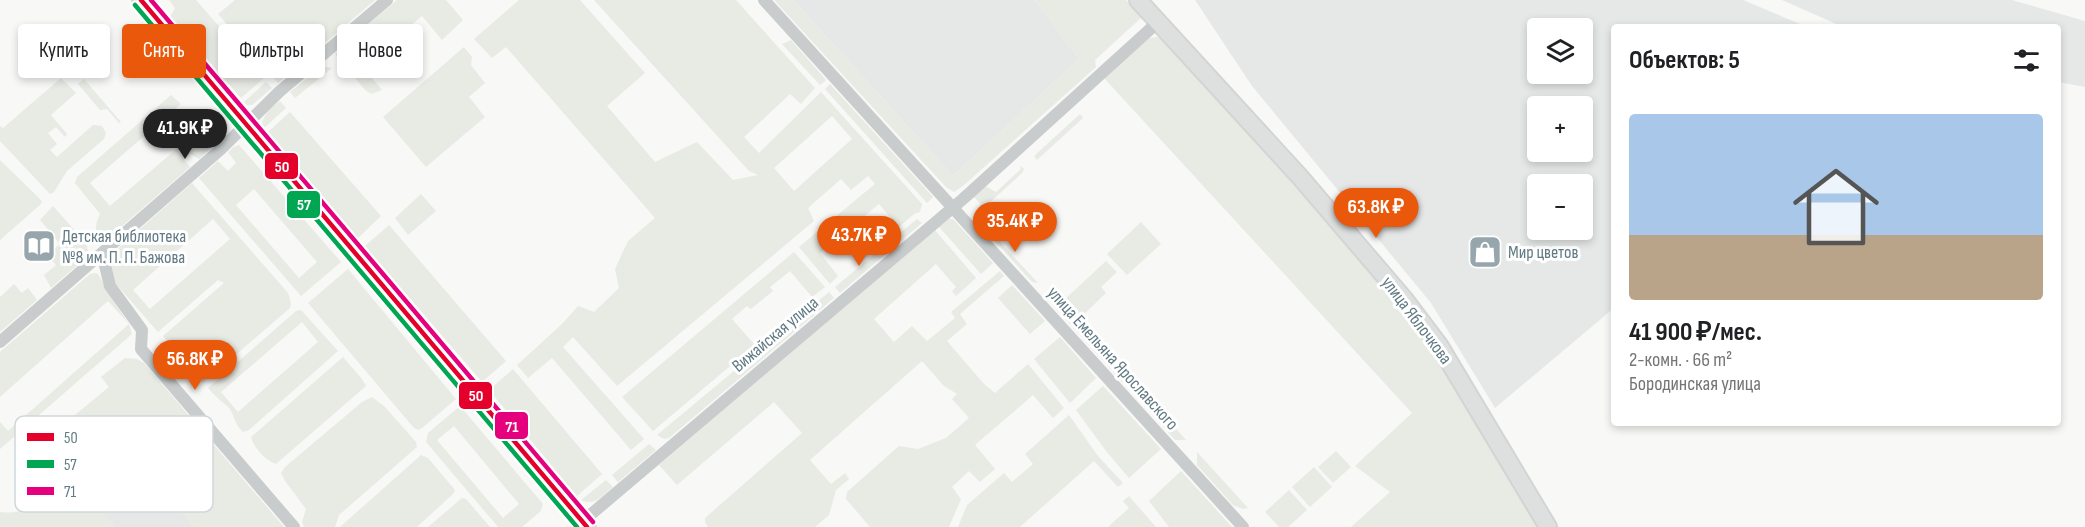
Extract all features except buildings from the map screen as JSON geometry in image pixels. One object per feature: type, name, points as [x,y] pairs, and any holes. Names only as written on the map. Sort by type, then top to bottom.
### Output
[{"type":"main road","points":[[141,0],[477,395],[581,525]]},
{"type":"main road","name":"улица Яблочкова","points":[[1138,0],[1300,177],[1404,300],[1438,345],[1548,527]]},
{"type":"street","points":[[0,342],[221,149],[245,123],[387,0]]},
{"type":"street","name":"улица Емельяна Ярославского","points":[[764,0],[1243,527]]},
{"type":"street","name":"Вижайская улица","points":[[581,525],[953,207],[1158,22]]},
{"type":"street","points":[[102,253],[110,286],[142,330],[141,350],[198,416]]},
{"type":"street","points":[[213,433],[294,527]]},
{"type":"shaded area","points":[[169,0],[196,0],[218,25],[218,72],[206,58],[206,24],[176,24],[170,17],[175,8]]},
{"type":"shaded area","points":[[235,0],[375,0],[347,24],[337,24],[337,33],[325,43],[325,24],[227,24],[218,14]]},
{"type":"shaded area","points":[[397,0],[446,0],[463,20],[442,40],[422,16],[412,24],[368,24]]},
{"type":"shaded area","points":[[519,0],[580,0],[645,73],[607,106],[655,162],[697,142],[733,180],[758,175],[749,171],[594,0],[736,0],[815,88],[801,104],[790,94],[744,137],[759,153],[821,92],[922,204],[920,212],[914,214],[899,227],[879,204],[820,253],[838,276],[830,284],[799,247],[875,184],[868,176],[851,190],[841,179],[808,208],[814,221],[617,386],[573,337],[563,347],[644,439],[631,450],[552,358],[528,378],[517,365],[562,324],[578,306],[594,312],[619,288],[615,269],[628,241],[655,218],[506,47],[492,58],[474,39]],"holes":[[[832,116],[852,139],[794,191],[774,168]]]},
{"type":"shaded area","points":[[774,0],[793,0],[953,176],[1079,59],[1035,0],[1126,0],[1142,17],[1095,60],[1096,67],[954,192],[946,187]]},
{"type":"shaded area","points":[[793,0],[1035,0],[1079,59],[953,176]]},
{"type":"shaded area","points":[[1195,0],[1743,0],[1800,24],[1611,24],[1611,311],[1495,408],[1431,303],[1252,86]]},
{"type":"shaded area","points":[[1782,0],[2012,0],[2085,21],[2085,87],[2061,83],[2061,24],[1836,24]]},
{"type":"shaded area","points":[[1149,38],[1163,38],[1228,107],[1354,250],[1416,327],[1463,397],[1537,527],[1351,527],[1390,492],[1355,466],[1412,413],[1104,78]]},
{"type":"shaded area","points":[[791,40],[826,80],[820,85],[782,44]]},
{"type":"shaded area","points":[[464,47],[472,57],[471,65],[485,83],[469,97],[485,117],[426,167],[383,117]]},
{"type":"shaded area","points":[[325,67],[332,68],[325,74]]},
{"type":"shaded area","points":[[61,78],[76,93],[51,115],[67,134],[65,137],[56,127],[48,133],[57,144],[50,150],[57,157],[93,125],[102,126],[106,133],[104,139],[67,171],[54,192],[50,194],[0,141],[0,126],[3,128]]},
{"type":"shaded area","points":[[223,78],[264,78],[241,98]]},
{"type":"shaded area","points":[[274,78],[284,78],[278,83]]},
{"type":"shaded area","points":[[307,78],[320,78],[295,98],[290,92]]},
{"type":"shaded area","points":[[355,78],[372,78],[382,90],[371,94]]},
{"type":"shaded area","points":[[84,79],[121,122],[119,123],[107,109],[100,110],[78,84]]},
{"type":"shaded area","points":[[266,82],[272,88],[252,105],[247,105],[244,102]]},
{"type":"shaded area","points":[[830,84],[933,197],[927,203],[825,89]]},
{"type":"shaded area","points":[[171,95],[181,104],[90,183],[110,206],[201,128],[220,140],[199,159],[190,154],[184,160],[190,167],[106,240],[98,236],[96,229],[100,214],[75,183],[77,177]]},
{"type":"shaded area","points":[[280,101],[286,108],[264,128],[262,122],[265,115]]},
{"type":"shaded area","points":[[290,112],[381,216],[358,238],[268,132]]},
{"type":"shaded area","points":[[1080,114],[1083,118],[1037,160],[1034,156]]},
{"type":"shaded area","points":[[239,145],[341,262],[301,296],[199,178],[218,161],[228,171],[236,163],[228,152]],"holes":[[[254,189],[317,262],[299,278],[236,205]]]},
{"type":"shaded area","points":[[0,160],[42,201],[0,240]]},
{"type":"shaded area","points":[[1021,166],[1024,169],[1022,173],[986,206],[974,197],[985,186],[996,192],[1020,170]]},
{"type":"shaded area","points":[[192,183],[288,293],[290,308],[203,383],[163,336],[224,283],[218,280],[158,332],[116,284],[111,269],[113,253]],"holes":[[[213,219],[230,239],[150,309],[133,290]]]},
{"type":"shaded area","points":[[421,194],[436,211],[408,235],[395,218]]},
{"type":"shaded area","points":[[53,206],[86,243],[89,255],[51,288],[44,275],[56,265],[47,255],[60,244],[40,220]]},
{"type":"shaded area","points":[[976,216],[1038,283],[1032,282],[974,218]]},
{"type":"shaded area","points":[[917,219],[922,223],[840,293],[835,287]]},
{"type":"shaded area","points":[[949,219],[953,219],[993,263],[981,274],[939,227]]},
{"type":"shaded area","points":[[1141,222],[1161,244],[1127,275],[1107,254]]},
{"type":"shaded area","points":[[389,225],[506,361],[482,382],[365,246]]},
{"type":"shaded area","points":[[935,230],[976,278],[956,296],[952,291],[956,287],[936,264],[874,319],[894,342],[912,326],[927,341],[955,318],[951,312],[1000,271],[1004,276],[960,314],[967,324],[947,341],[984,384],[995,393],[1028,364],[1064,408],[1053,418],[1033,395],[975,445],[995,469],[980,482],[969,471],[952,487],[961,499],[949,527],[870,527],[846,499],[847,492],[899,446],[918,449],[946,438],[969,418],[952,399],[957,394],[944,386],[922,361],[810,460],[831,484],[845,473],[849,479],[836,490],[829,515],[815,527],[708,527],[705,518],[802,433],[774,402],[677,485],[659,465]]},
{"type":"shaded area","points":[[794,252],[825,287],[812,297],[790,271],[770,287],[773,291],[751,309],[747,306],[732,319],[755,345],[653,431],[622,397]]},
{"type":"shaded area","points":[[1106,261],[1117,272],[1101,287],[1106,293],[1080,318],[1064,300]]},
{"type":"shaded area","points":[[348,269],[456,399],[418,430],[308,303]]},
{"type":"shaded area","points":[[90,274],[98,274],[129,324],[108,301],[0,397],[0,352]]},
{"type":"shaded area","points":[[14,284],[22,293],[28,288],[37,300],[0,332],[0,297]]},
{"type":"shaded area","points":[[1012,285],[1045,321],[1030,334],[998,298]]},
{"type":"shaded area","points":[[829,292],[834,298],[669,438],[664,439],[657,435]]},
{"type":"shaded area","points":[[1052,298],[1132,385],[1122,382],[1052,304]]},
{"type":"shaded area","points":[[301,310],[338,351],[249,430],[243,432],[230,409],[208,388],[296,311]],"holes":[[[302,322],[318,342],[238,412],[221,392]]]},
{"type":"shaded area","points":[[129,324],[132,334],[38,416],[25,416]]},
{"type":"shaded area","points":[[1060,337],[1096,378],[1070,403],[1034,359]]},
{"type":"shaded area","points":[[343,357],[366,386],[276,464],[264,457],[251,437]]},
{"type":"shaded area","points":[[125,358],[137,359],[144,363],[189,416],[74,416],[109,387],[101,377]]},
{"type":"shaded area","points":[[513,369],[602,474],[577,496],[489,390]]},
{"type":"shaded area","points":[[1103,386],[1161,449],[1129,478],[1076,410]]},
{"type":"shaded area","points":[[372,397],[384,406],[416,442],[417,447],[339,515],[335,527],[304,527],[302,522],[306,509],[281,473],[285,467],[362,402]]},
{"type":"shaded area","points":[[1148,397],[1186,440],[1175,440],[1147,409]]},
{"type":"shaded area","points":[[460,406],[543,504],[541,511],[522,527],[498,527],[426,442],[428,433]],"holes":[[[454,426],[519,504],[503,518],[437,440]]]},
{"type":"shaded area","points":[[1069,415],[1098,456],[1123,483],[1118,487],[1094,461],[1020,527],[958,527],[967,505],[1004,473],[1012,482],[1033,464],[1025,454]]},
{"type":"shaded area","points":[[0,422],[8,431],[15,425],[15,436],[0,449]]},
{"type":"shaded area","points":[[213,444],[284,527],[195,527],[182,512],[213,512]]},
{"type":"shaded area","points":[[649,444],[656,450],[618,482],[612,475]]},
{"type":"shaded area","points":[[1336,451],[1351,467],[1333,483],[1318,467]]},
{"type":"shaded area","points":[[1197,452],[1248,508],[1243,509],[1233,505],[1197,465]]},
{"type":"shaded area","points":[[421,455],[428,458],[455,490],[417,527],[340,527]]},
{"type":"shaded area","points":[[1314,467],[1332,487],[1310,507],[1292,487]]},
{"type":"shaded area","points":[[1181,471],[1232,527],[1169,527],[1149,501]]},
{"type":"shaded area","points":[[606,480],[613,487],[602,496],[590,502],[581,500]]},
{"type":"shaded area","points":[[1289,490],[1307,510],[1288,527],[1279,527],[1265,512]]},
{"type":"shaded area","points":[[1129,496],[1156,527],[1108,527],[1129,508],[1123,501]]},
{"type":"shaded area","points":[[462,498],[466,499],[490,527],[428,527]]},
{"type":"shaded area","points":[[0,512],[103,512],[116,527],[0,527]]},
{"type":"shaded area","points":[[80,512],[182,512],[195,527],[73,527]]},
{"type":"transit line","name":"50","points":[[141,0],[587,527]]},
{"type":"transit line","name":"71","points":[[151,0],[593,522]]},
{"type":"transit line","name":"57","points":[[135,5],[577,527]]},
{"type":"place","name":"Детская библиотека №8 им. П. П. Бажова","points":[[39,246]]},
{"type":"place","name":"Мир цветов","points":[[1485,252]]}]
